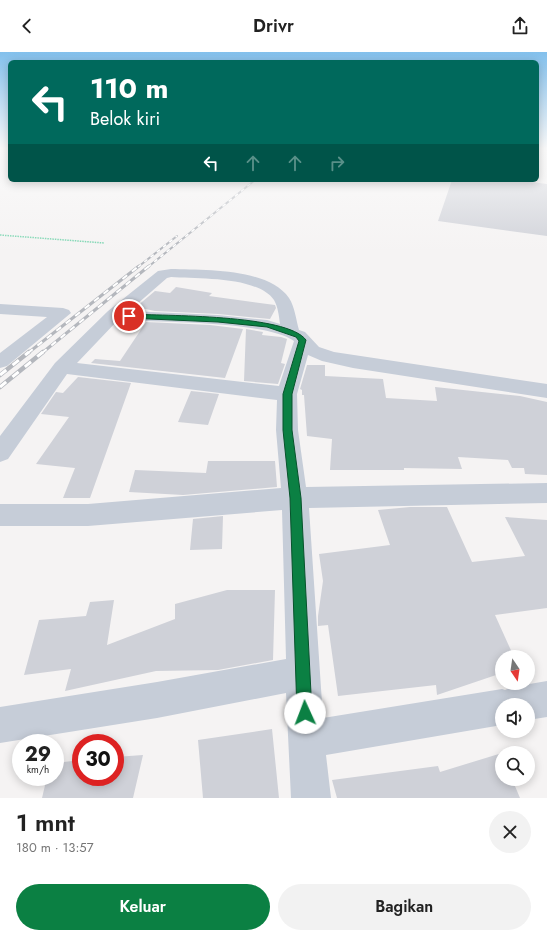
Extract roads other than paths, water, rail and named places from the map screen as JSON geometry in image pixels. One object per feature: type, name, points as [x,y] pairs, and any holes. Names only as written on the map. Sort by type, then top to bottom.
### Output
[{"type":"street","points":[[0,453],[62,367],[114,315],[162,274],[171,273],[226,277],[256,282],[269,288],[282,299],[297,337],[288,394],[287,430],[295,498],[306,740],[311,798]]},
{"type":"street","points":[[0,310],[63,313],[0,362]]},
{"type":"street","points":[[114,315],[218,320],[268,325],[297,337],[313,351],[329,357],[353,362],[547,391]]},
{"type":"street","points":[[62,367],[288,394]]},
{"type":"street","points":[[0,515],[88,515],[295,498],[547,494]]},
{"type":"street","points":[[0,726],[303,673]]},
{"type":"street","points":[[535,701],[547,699]]},
{"type":"street","points":[[306,740],[495,708]]},
{"type":"railway","points":[[148,267],[250,184]]},
{"type":"railway","points":[[138,267],[177,236]]},
{"type":"railway","points":[[28,353],[139,266]]},
{"type":"railway","points":[[42,353],[149,266]]},
{"type":"railway","points":[[0,375],[29,352]]},
{"type":"railway","points":[[0,387],[43,352]]}]
